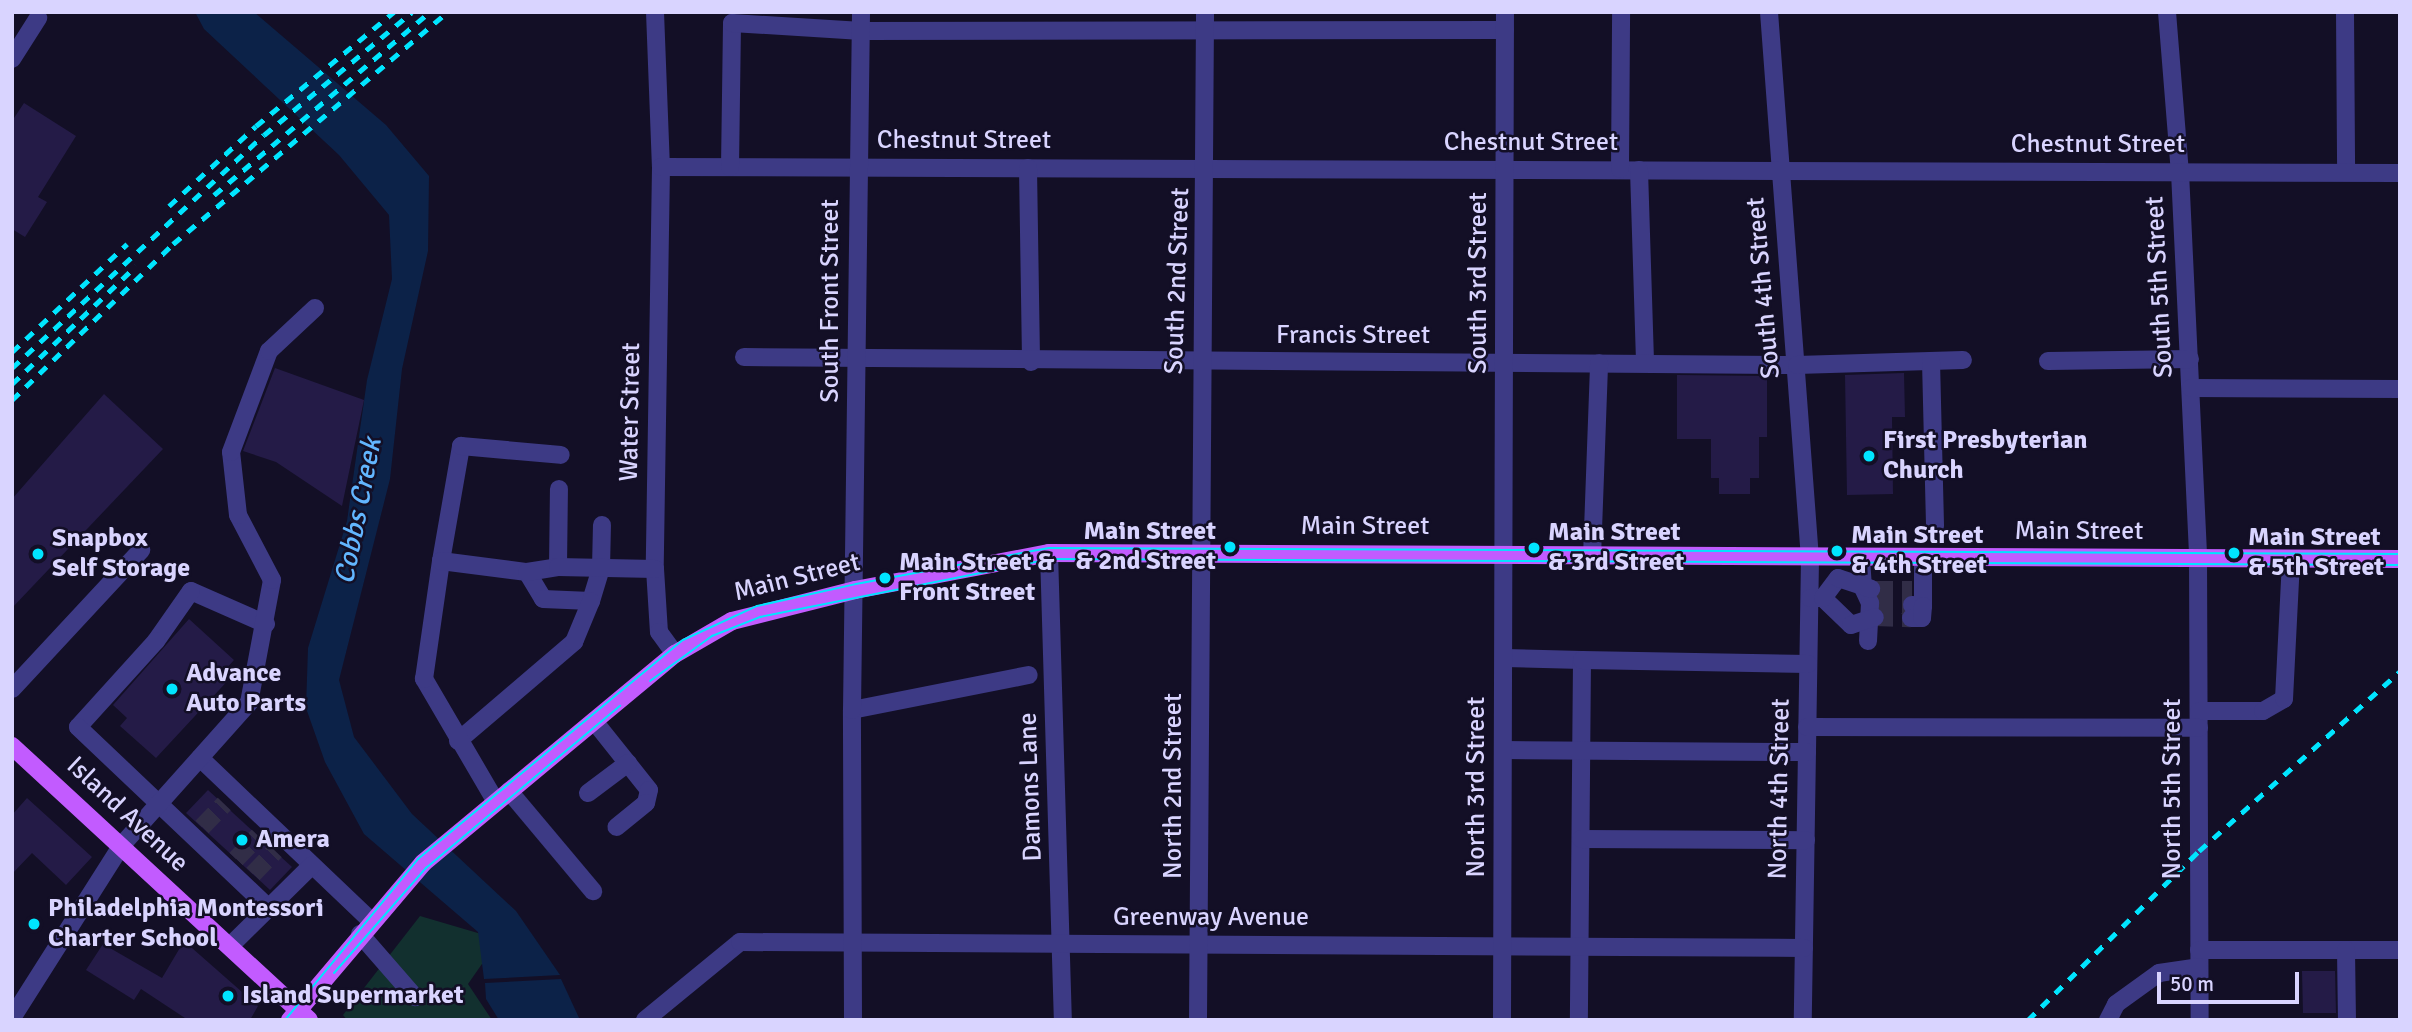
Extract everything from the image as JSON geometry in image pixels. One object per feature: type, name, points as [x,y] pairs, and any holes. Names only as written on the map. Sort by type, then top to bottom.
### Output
[{"type":"main road","name":"Main Street","points":[[299,1016],[365,928],[423,863],[675,654],[732,621],[855,590],[1049,553],[1201,552],[1810,559],[2400,559]]},
{"type":"main road","name":"Island Avenue","points":[[12,746],[230,946],[299,1016]]},
{"type":"street","name":"Water Street","points":[[655,12],[655,106],[661,167],[655,569],[659,632],[675,654]]},
{"type":"street","name":"South Front Street","points":[[853,1020],[852,710],[859,360],[856,167],[861,12]]},
{"type":"street","points":[[1620,169],[1621,12]]},
{"type":"street","name":"South 4th Street","points":[[1769,12],[1810,559]]},
{"type":"street","name":"South 5th Street","points":[[2166,12],[2180,172],[2198,558]]},
{"type":"street","points":[[2345,12],[2346,172]]},
{"type":"street","points":[[12,59],[38,18]]},
{"type":"street","points":[[730,167],[732,23],[862,31],[1205,20],[1505,21]]},
{"type":"street","name":"South 2nd Street","points":[[1201,552],[1201,363],[1207,169],[1205,20]]},
{"type":"street","name":"South 3rd Street","points":[[1505,21],[1505,555]]},
{"type":"street","name":"Chestnut Street","points":[[661,167],[2400,173]]},
{"type":"street","points":[[1028,168],[1031,362]]},
{"type":"street","points":[[1639,170],[1645,363]]},
{"type":"street","points":[[12,1017],[121,846],[249,703],[266,624],[272,580],[238,515],[231,452],[269,351],[315,308]]},
{"type":"street","name":"Francis Street","points":[[744,357],[1031,362],[1797,365],[1963,360]]},
{"type":"street","points":[[2048,361],[2190,359]]},
{"type":"street","points":[[1931,361],[1934,526]]},
{"type":"street","points":[[1592,556],[1599,363]]},
{"type":"street","points":[[2192,388],[2400,390]]},
{"type":"street","points":[[561,455],[461,446],[424,679],[458,741],[503,796],[593,891]]},
{"type":"street","points":[[558,567],[559,489]]},
{"type":"street","points":[[458,741],[574,642],[592,601],[601,568],[602,525]]},
{"type":"street","points":[[12,689],[141,550]]},
{"type":"street","name":"North 2nd Street","points":[[1199,1020],[1201,552]]},
{"type":"street","name":"Damons Lane","points":[[1049,553],[1063,944],[1063,1020]]},
{"type":"street","name":"North 3rd Street","points":[[1502,1020],[1505,555]]},
{"type":"street","name":"North 5th Street","points":[[2198,558],[2200,1020]]},
{"type":"street","name":"North 4th Street","points":[[1803,1020],[1808,664],[1816,598],[1810,559]]},
{"type":"street","points":[[1861,559],[1871,603],[1868,641]]},
{"type":"street","points":[[1916,602],[1923,559]]},
{"type":"street","points":[[1807,727],[2199,720],[2263,711],[2284,699],[2291,559]]},
{"type":"street","points":[[441,561],[527,572],[558,567],[655,569]]},
{"type":"street","points":[[527,572],[543,599],[592,601]]},
{"type":"street","points":[[1838,578],[1871,603],[1851,625],[1816,598],[1838,578]]},
{"type":"street","points":[[266,624],[191,591],[156,641],[78,727],[158,805],[198,832],[248,879],[269,908]]},
{"type":"street","points":[[1505,658],[1808,664]]},
{"type":"street","points":[[1579,1020],[1582,660]]},
{"type":"street","points":[[852,710],[1029,675]]},
{"type":"street","points":[[594,721],[628,763],[649,796],[616,827]]},
{"type":"street","points":[[1504,750],[1807,752]]},
{"type":"street","points":[[200,758],[229,798],[280,846],[312,865],[365,928],[415,997]]},
{"type":"street","points":[[589,793],[628,763]]},
{"type":"street","points":[[1581,839],[1806,840]]},
{"type":"street","points":[[230,946],[312,865]]},
{"type":"street","name":"Greenway Avenue","points":[[645,1020],[740,942],[1804,948]]},
{"type":"street","points":[[2346,950],[2347,1020]]},
{"type":"street","points":[[2108,1020],[2116,1004],[2159,973],[2199,958],[2346,950],[2400,950]]},
{"type":"green space","points":[[420,916],[488,936],[491,951],[468,984],[492,1020],[347,1020],[343,1015]]},
{"type":"water","name":"Cobbs Creek","points":[[195,12],[254,12],[386,125],[429,176],[428,251],[402,369],[390,479],[339,680],[354,737],[412,814],[516,911],[560,975],[484,979],[478,932],[364,834],[325,762],[306,708],[308,648],[347,521],[367,380],[392,279],[389,215],[339,155],[204,29]]},
{"type":"water","points":[[561,979],[580,1020],[499,1020],[486,999],[485,983]]},
{"type":"building","points":[[24,103],[76,136],[38,197],[47,202],[25,237],[12,229],[12,121]]},
{"type":"building","points":[[275,368],[364,400],[342,506],[276,462],[243,451]]},
{"type":"building","name":"First Presbyterian Church","points":[[1904,373],[1905,417],[1892,417],[1893,494],[1847,495],[1845,375]]},
{"type":"building","points":[[1677,375],[1767,376],[1767,437],[1759,437],[1759,478],[1750,478],[1750,494],[1719,494],[1719,478],[1711,478],[1711,439],[1677,439]]},
{"type":"building","name":"Snapbox Self Storage","points":[[104,394],[163,449],[12,608],[12,499]]},
{"type":"building","name":"Advance Auto Parts","points":[[189,619],[234,660],[226,669],[233,675],[156,758],[120,726],[127,718],[113,705]]},
{"type":"building","points":[[208,790],[292,867],[270,890],[186,813]]},
{"type":"building","points":[[27,798],[92,857],[66,885],[32,853],[12,874],[12,815]]},
{"type":"building","points":[[184,941],[258,1006],[250,1020],[188,1020],[141,989],[134,1000],[86,970],[103,944],[162,978]]},
{"type":"building","points":[[2302,971],[2335,971],[2336,1013],[2303,1013]]},
{"type":"tunnel","points":[[1875,590],[1912,590]]},
{"type":"tunnel","points":[[1875,603],[1912,605]]},
{"type":"tunnel","points":[[1875,617],[1911,618]]},
{"type":"tunnel","points":[[202,827],[224,804]]},
{"type":"tunnel","points":[[236,859],[258,836]]},
{"type":"tunnel","points":[[253,874],[275,851]]},
{"type":"tram line","points":[[285,1020],[418,859],[683,640],[757,606],[856,584],[1049,548],[2400,554]]},
{"type":"tram line","points":[[650,681],[712,636],[760,617],[1049,559],[2400,565]]},
{"type":"tram line","points":[[334,973],[426,868],[620,706]]},
{"type":"railway","points":[[169,206],[256,126],[394,12]]},
{"type":"railway","points":[[12,368],[264,135],[412,12]]},
{"type":"railway","points":[[214,195],[430,12]]},
{"type":"railway","points":[[12,400],[173,244],[448,12]]},
{"type":"railway","points":[[12,352],[127,244]]},
{"type":"railway","points":[[12,384],[136,266]]},
{"type":"railway","points":[[2028,1020],[2199,851],[2400,671]]},
{"type":"place","name":"First Presbyterian Church","points":[[1869,456]]},
{"type":"place","name":"Main Street & 2nd Street","points":[[1230,547]]},
{"type":"place","name":"Main Street & 3rd Street","points":[[1534,548]]},
{"type":"place","name":"Main Street & 4th Street","points":[[1837,551]]},
{"type":"place","name":"Main Street & 5th Street","points":[[2234,553]]},
{"type":"place","name":"Snapbox Self Storage","points":[[38,554]]},
{"type":"place","name":"Main Street & Front Street","points":[[885,578]]},
{"type":"place","name":"Advance Auto Parts","points":[[172,689]]},
{"type":"place","name":"Amera","points":[[242,840]]},
{"type":"place","name":"Philadelphia Montessori Charter School","points":[[34,924]]},
{"type":"place","name":"Island Supermarket","points":[[228,996]]}]
